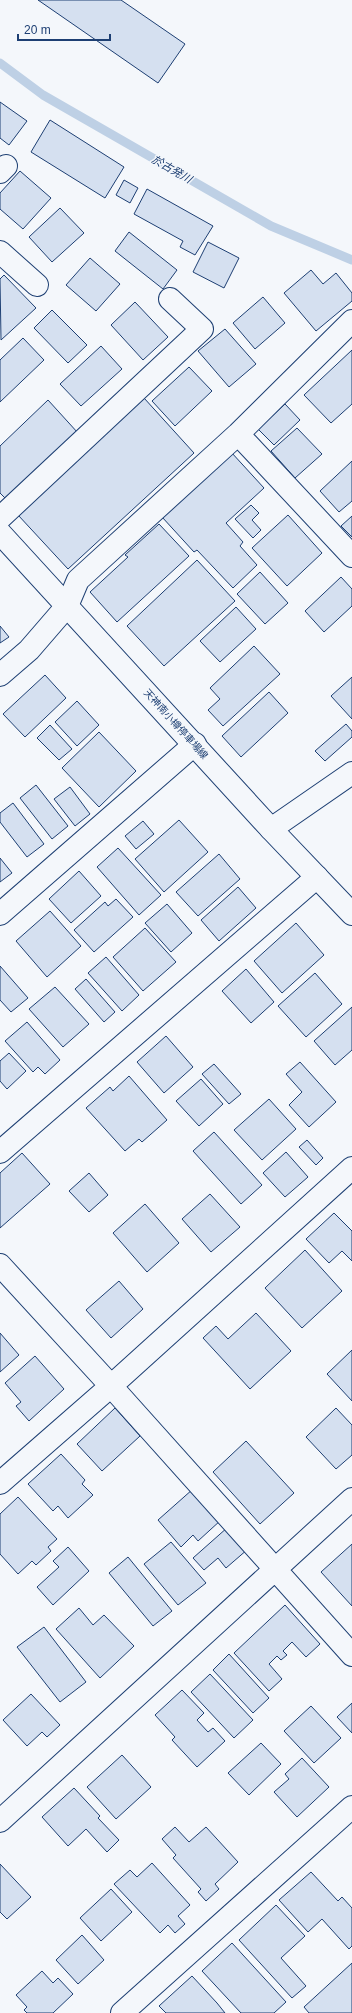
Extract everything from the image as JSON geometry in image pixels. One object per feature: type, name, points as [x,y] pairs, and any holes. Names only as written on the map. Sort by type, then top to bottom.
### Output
[{"type":"street","points":[[0,252],[37,285]]},
{"type":"street","points":[[0,518],[202,329],[170,298]]},
{"type":"street","points":[[0,675],[29,650],[67,606],[78,580],[238,434],[352,322]]},
{"type":"street","points":[[238,434],[352,556]]},
{"type":"street","name":"天神南小樽停車場線","points":[[0,533],[195,744],[270,830],[352,914]]},
{"type":"street","points":[[0,914],[195,744]]},
{"type":"street","points":[[270,830],[352,773]]},
{"type":"street","points":[[0,1152],[317,877]]},
{"type":"street","points":[[0,1483],[111,1386],[352,1168]]},
{"type":"street","points":[[0,1265],[111,1386],[352,1655]]},
{"type":"street","points":[[0,1821],[352,1499]]},
{"type":"street","points":[[122,2013],[352,1807]]},
{"type":"building","points":[[38,0],[121,0],[185,44],[158,83]]},
{"type":"building","points":[[0,102],[27,121],[9,145],[0,138]]},
{"type":"building","points":[[50,120],[124,167],[105,198],[31,152]]},
{"type":"building","points":[[20,171],[51,198],[23,229],[0,209],[0,193]]},
{"type":"building","points":[[124,180],[138,188],[130,203],[116,195]]},
{"type":"building","points":[[147,189],[213,226],[195,255],[180,247],[183,241],[134,214]]},
{"type":"building","points":[[60,208],[84,233],[52,262],[29,237]]},
{"type":"building","points":[[129,232],[177,270],[163,289],[115,251]]},
{"type":"building","points":[[208,242],[239,258],[224,288],[193,272]]},
{"type":"building","points":[[90,258],[120,284],[96,311],[66,285]]},
{"type":"building","points":[[311,270],[323,284],[336,273],[352,293],[352,301],[316,331],[284,293]]},
{"type":"building","points":[[4,275],[36,308],[1,340],[0,279]]},
{"type":"building","points":[[263,297],[285,323],[255,349],[233,323]]},
{"type":"building","points":[[135,302],[168,337],[143,360],[111,325]]},
{"type":"building","points":[[52,310],[87,345],[68,363],[34,328]]},
{"type":"building","points":[[225,329],[256,364],[229,387],[198,351]]},
{"type":"building","points":[[23,338],[44,360],[0,402],[0,360]]},
{"type":"building","points":[[101,346],[122,369],[81,406],[60,384]]},
{"type":"building","points":[[352,350],[352,404],[331,423],[304,395]]},
{"type":"building","points":[[189,367],[212,391],[175,426],[152,401]]},
{"type":"building","points":[[144,398],[194,453],[68,569],[18,515]]},
{"type":"building","points":[[48,400],[78,433],[7,500],[0,493],[0,446]]},
{"type":"building","points":[[285,404],[300,420],[274,445],[258,429]]},
{"type":"building","points":[[297,428],[322,454],[295,478],[271,451]]},
{"type":"building","points":[[231,452],[264,488],[226,523],[243,542],[240,546],[257,565],[233,588],[197,550],[194,552],[162,517]]},
{"type":"building","points":[[352,461],[352,501],[339,512],[320,491]]},
{"type":"building","points":[[251,505],[259,513],[252,520],[261,530],[253,538],[235,519]]},
{"type":"building","points":[[288,515],[322,553],[287,586],[252,548]]},
{"type":"building","points":[[352,516],[352,537],[341,526]]},
{"type":"building","points":[[159,524],[189,556],[117,622],[90,592],[128,557],[125,555]]},
{"type":"building","points":[[197,560],[235,601],[164,666],[127,626]]},
{"type":"building","points":[[260,572],[288,603],[265,624],[237,594]]},
{"type":"building","points":[[341,577],[352,589],[352,606],[324,632],[305,611]]},
{"type":"building","points":[[236,607],[256,629],[220,662],[200,641]]},
{"type":"building","points":[[0,626],[9,637],[0,643]]},
{"type":"building","points":[[254,646],[280,674],[223,726],[208,710],[220,699],[210,688]]},
{"type":"building","points":[[45,675],[66,698],[25,737],[3,714]]},
{"type":"building","points":[[352,677],[352,719],[331,696]]},
{"type":"building","points":[[269,692],[288,713],[241,757],[222,736]]},
{"type":"building","points":[[77,701],[99,725],[77,746],[55,722]]},
{"type":"building","points":[[346,724],[352,731],[352,737],[325,761],[315,751]]},
{"type":"building","points":[[50,725],[72,749],[59,760],[37,738]]},
{"type":"building","points":[[99,732],[136,771],[99,807],[62,768]]},
{"type":"building","points":[[36,785],[68,826],[52,839],[20,798]]},
{"type":"building","points":[[70,787],[90,814],[75,826],[54,799]]},
{"type":"building","points":[[13,803],[44,844],[27,857],[0,822],[0,813]]},
{"type":"building","points":[[179,820],[208,852],[164,892],[135,859]]},
{"type":"building","points":[[143,821],[154,834],[136,849],[125,836]]},
{"type":"building","points":[[118,848],[161,895],[139,915],[97,867]]},
{"type":"building","points":[[219,854],[240,879],[198,916],[176,892]]},
{"type":"building","points":[[0,858],[12,873],[0,882]]},
{"type":"building","points":[[79,871],[101,896],[71,923],[49,899]]},
{"type":"building","points":[[238,887],[256,908],[219,941],[201,920]]},
{"type":"building","points":[[116,899],[133,917],[94,952],[74,930],[105,902],[108,906]]},
{"type":"building","points":[[167,904],[192,933],[171,952],[145,923]]},
{"type":"building","points":[[50,911],[81,946],[47,977],[16,941]]},
{"type":"building","points":[[296,923],[324,955],[282,993],[254,961]]},
{"type":"building","points":[[145,928],[176,962],[143,991],[113,957]]},
{"type":"building","points":[[106,957],[139,995],[122,1011],[88,973]]},
{"type":"building","points":[[0,966],[28,998],[11,1012],[0,1000]]},
{"type":"building","points":[[246,969],[274,1002],[251,1023],[222,991]]},
{"type":"building","points":[[315,973],[342,1004],[306,1037],[278,1006]]},
{"type":"building","points":[[86,979],[115,1012],[104,1022],[75,989]]},
{"type":"building","points":[[55,987],[89,1024],[63,1047],[29,1009]]},
{"type":"building","points":[[352,1007],[352,1050],[335,1065],[314,1041]]},
{"type":"building","points":[[27,1022],[60,1060],[45,1074],[38,1067],[33,1072],[5,1041]]},
{"type":"building","points":[[166,1036],[193,1067],[164,1093],[137,1062]]},
{"type":"building","points":[[9,1053],[26,1071],[7,1089],[0,1081],[0,1061]]},
{"type":"building","points":[[300,1062],[336,1102],[309,1127],[289,1105],[302,1092],[286,1074]]},
{"type":"building","points":[[214,1064],[241,1094],[229,1104],[202,1074]]},
{"type":"building","points":[[129,1076],[167,1120],[142,1142],[139,1139],[125,1151],[86,1108],[110,1087],[113,1091]]},
{"type":"building","points":[[201,1079],[223,1104],[199,1126],[176,1101]]},
{"type":"building","points":[[269,1099],[296,1129],[262,1160],[234,1130]]},
{"type":"building","points":[[214,1132],[262,1185],[241,1204],[193,1151]]},
{"type":"building","points":[[307,1140],[323,1158],[316,1165],[299,1147]]},
{"type":"building","points":[[286,1152],[308,1177],[285,1197],[263,1173]]},
{"type":"building","points":[[22,1153],[50,1184],[0,1228],[0,1173]]},
{"type":"building","points":[[89,1173],[108,1195],[89,1212],[69,1191]]},
{"type":"building","points":[[210,1194],[240,1227],[211,1252],[182,1219]]},
{"type":"building","points":[[145,1204],[179,1243],[147,1272],[113,1233]]},
{"type":"building","points":[[334,1213],[352,1231],[352,1261],[342,1251],[329,1263],[306,1239]]},
{"type":"building","points":[[305,1250],[342,1291],[302,1328],[265,1288]]},
{"type":"building","points":[[119,1281],[143,1309],[111,1338],[86,1310]]},
{"type":"building","points":[[256,1313],[291,1351],[250,1389],[203,1338],[216,1326],[228,1339]]},
{"type":"building","points":[[0,1333],[19,1355],[0,1372]]},
{"type":"building","points":[[352,1350],[352,1401],[327,1374]]},
{"type":"building","points":[[35,1356],[64,1389],[29,1421],[16,1406],[21,1402],[5,1383]]},
{"type":"building","points":[[115,1408],[140,1436],[102,1471],[77,1444]]},
{"type":"building","points":[[336,1408],[352,1425],[352,1455],[336,1469],[306,1437]]},
{"type":"building","points":[[246,1441],[294,1493],[260,1524],[213,1472]]},
{"type":"building","points":[[61,1454],[85,1480],[82,1484],[93,1495],[68,1518],[58,1506],[53,1511],[28,1484]]},
{"type":"building","points":[[193,1489],[221,1520],[198,1541],[193,1535],[181,1547],[158,1520]]},
{"type":"building","points":[[18,1497],[57,1539],[48,1547],[51,1551],[36,1565],[32,1561],[18,1574],[0,1554],[0,1514]]},
{"type":"building","points":[[228,1527],[248,1549],[226,1568],[218,1558],[204,1570],[193,1558]]},
{"type":"building","points":[[171,1542],[206,1583],[178,1605],[144,1564]]},
{"type":"building","points":[[352,1544],[352,1606],[321,1572]]},
{"type":"building","points":[[68,1547],[89,1571],[53,1605],[37,1587],[59,1567],[53,1561]]},
{"type":"building","points":[[128,1557],[172,1611],[153,1626],[109,1573]]},
{"type":"building","points":[[285,1605],[320,1644],[306,1657],[292,1642],[283,1651],[287,1655],[281,1660],[277,1656],[269,1664],[282,1679],[269,1691],[234,1653]]},
{"type":"building","points":[[79,1608],[93,1625],[104,1615],[134,1646],[100,1678],[56,1629]]},
{"type":"building","points":[[44,1627],[86,1682],[60,1702],[17,1647]]},
{"type":"building","points":[[229,1654],[269,1698],[253,1713],[213,1670]]},
{"type":"building","points":[[210,1674],[253,1720],[234,1738],[191,1692]]},
{"type":"building","points":[[182,1690],[204,1713],[197,1720],[208,1732],[213,1728],[225,1741],[197,1767],[172,1740],[175,1737],[155,1715]]},
{"type":"building","points":[[31,1694],[60,1725],[47,1737],[42,1732],[27,1746],[3,1720]]},
{"type":"building","points":[[352,1703],[352,1733],[337,1717]]},
{"type":"building","points":[[311,1706],[341,1738],[314,1763],[284,1731]]},
{"type":"building","points":[[261,1743],[281,1764],[249,1795],[228,1773]]},
{"type":"building","points":[[122,1755],[151,1787],[116,1819],[87,1787]]},
{"type":"building","points":[[302,1758],[329,1787],[297,1817],[274,1792],[289,1779],[285,1774]]},
{"type":"building","points":[[74,1788],[100,1816],[98,1818],[119,1840],[107,1852],[86,1829],[68,1846],[42,1817]]},
{"type":"building","points":[[175,1827],[189,1842],[206,1827],[238,1862],[215,1884],[219,1889],[206,1901],[198,1892],[201,1889],[173,1858],[176,1855],[162,1839]]},
{"type":"building","points":[[152,1863],[190,1905],[178,1916],[185,1924],[175,1933],[168,1925],[160,1933],[114,1884],[130,1870],[137,1877]]},
{"type":"building","points":[[0,1864],[31,1897],[7,1919],[0,1912]]},
{"type":"building","points":[[311,1872],[338,1901],[342,1897],[352,1908],[352,1946],[349,1949],[322,1919],[308,1932],[279,1900]]},
{"type":"building","points":[[111,1889],[132,1912],[101,1941],[80,1918]]},
{"type":"building","points":[[276,1905],[305,1936],[281,1958],[306,1986],[292,1998],[239,1940]]},
{"type":"building","points":[[82,1935],[104,1960],[78,1984],[56,1960]]},
{"type":"building","points":[[232,1943],[286,2002],[274,2013],[241,2013],[202,1971]]},
{"type":"building","points":[[352,1963],[352,2013],[309,2013],[304,2007]]},
{"type":"building","points":[[42,1971],[53,1983],[58,1978],[73,1994],[53,2013],[27,2013],[24,2010],[27,2007],[16,1995]]},
{"type":"building","points":[[192,1976],[225,2013],[166,2013],[159,2006]]},
{"type":"waterway","name":"於古発川","points":[[0,63],[43,95],[271,226],[352,260]]}]
